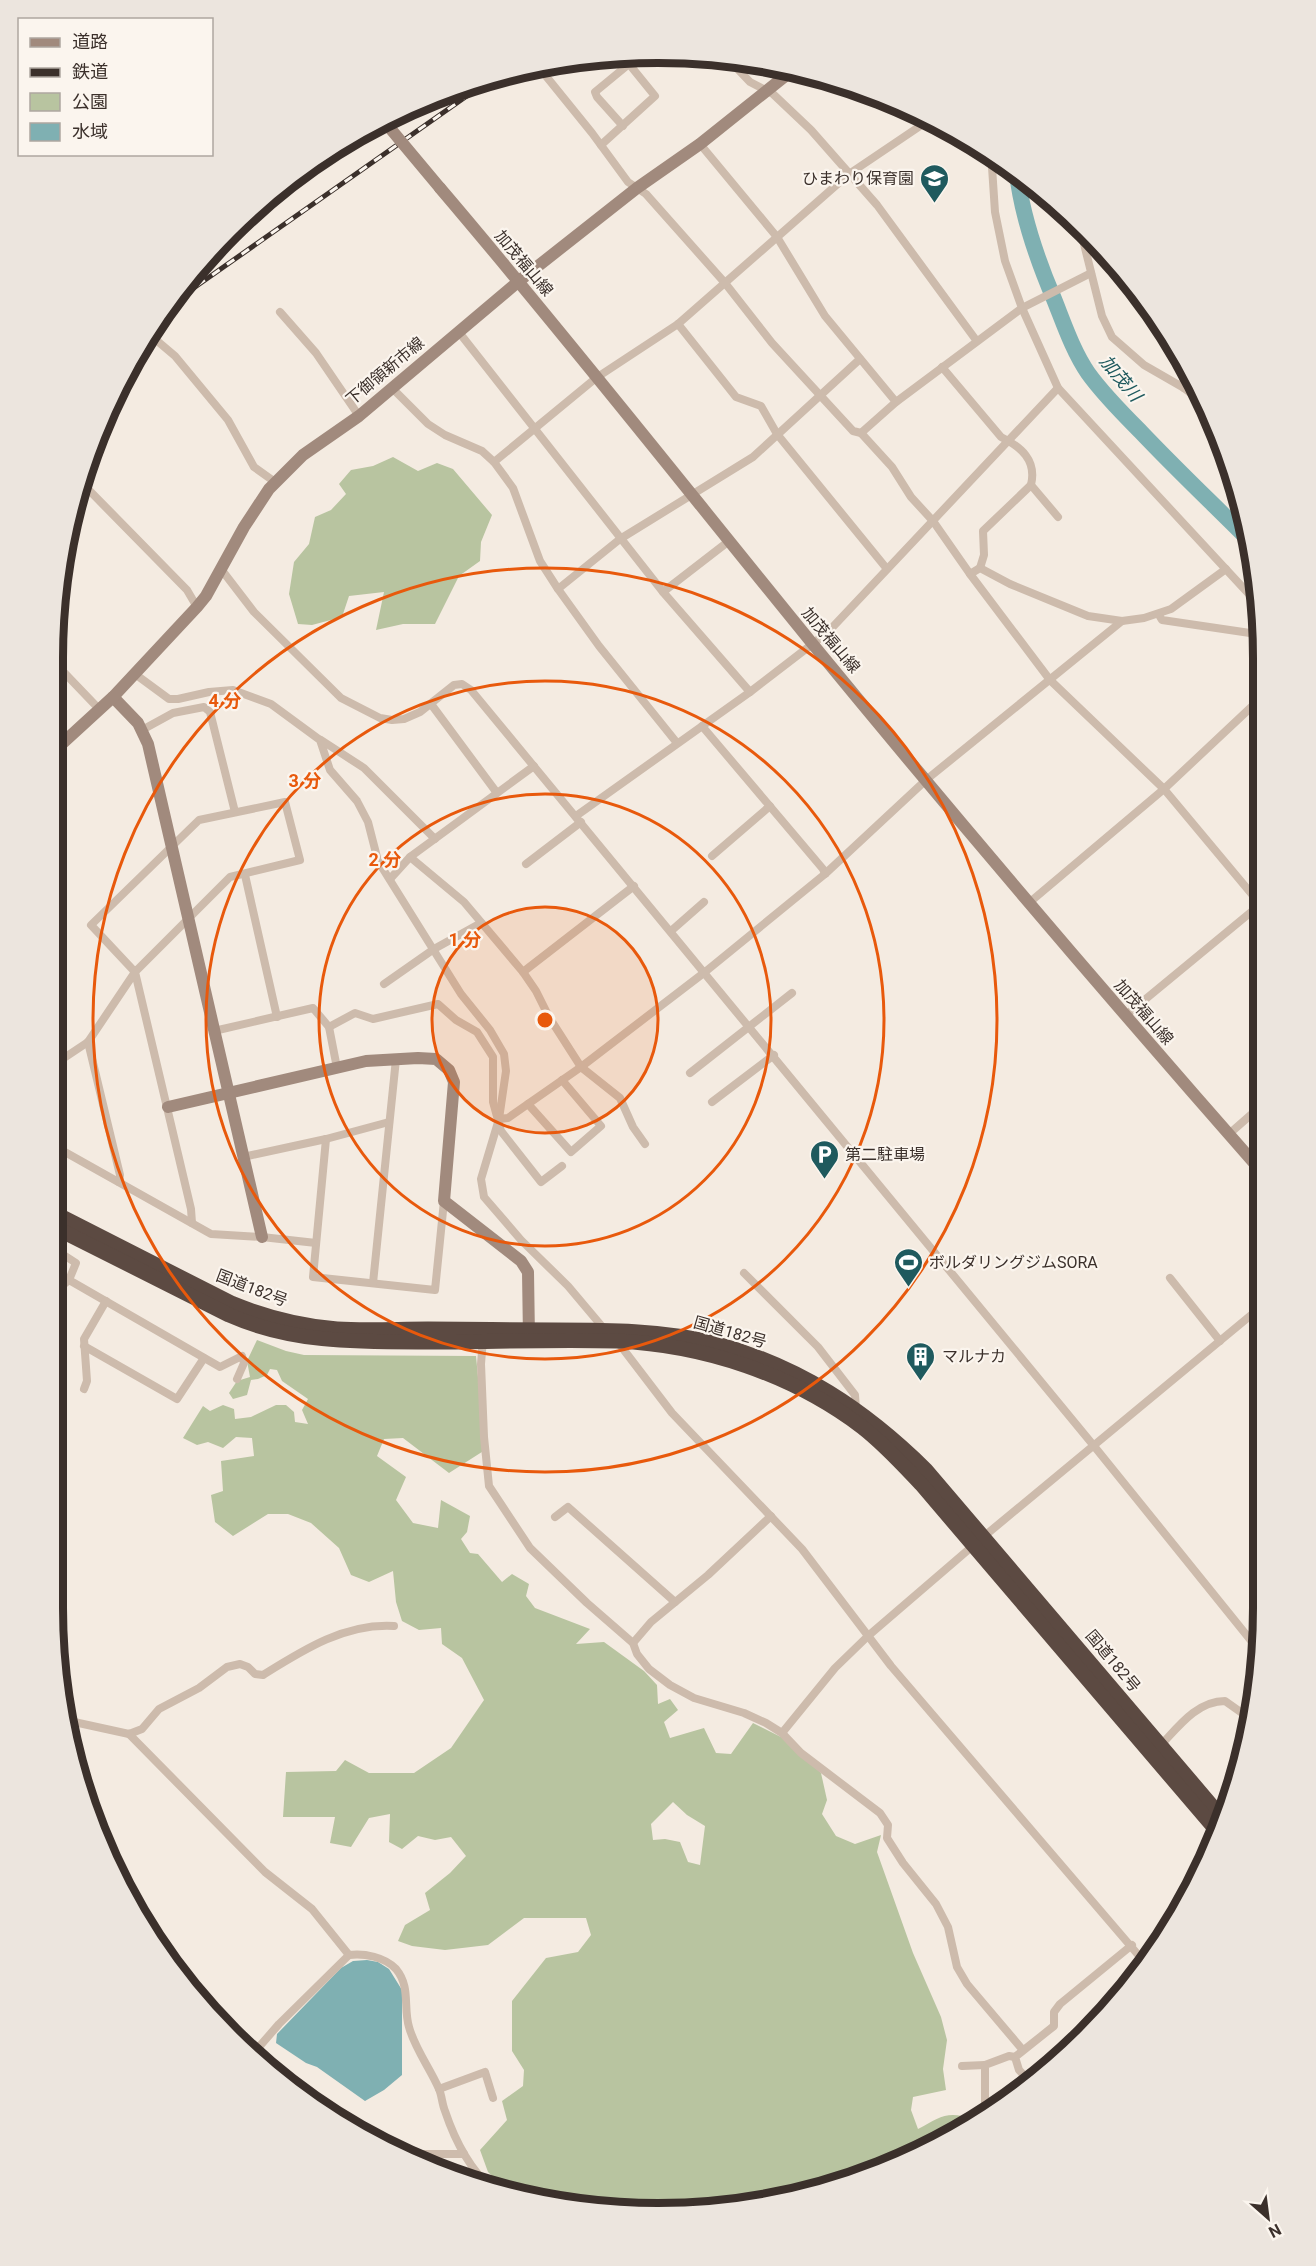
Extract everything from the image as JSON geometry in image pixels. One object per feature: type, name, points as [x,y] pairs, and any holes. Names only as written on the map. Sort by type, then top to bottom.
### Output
[{"type":"highway","name":"国道182号","points":[[63,1218],[231,1303],[261,1315],[289,1322],[337,1329],[483,1336]]},
{"type":"highway","name":"国道182号","points":[[63,1232],[229,1315],[282,1334],[334,1340],[528,1336],[617,1341],[667,1346],[711,1355],[793,1385],[827,1403],[862,1428],[892,1454],[977,1541],[1161,1745],[1217,1811]]},
{"type":"highway","name":"国道182号","points":[[528,1336],[604,1330],[660,1334],[712,1343],[755,1356],[794,1373],[856,1409],[893,1438],[926,1470],[977,1541],[1212,1825]]},
{"type":"main road","name":"下御領新市線","points":[[63,742],[113,697],[197,607],[206,596],[244,527],[275,482],[303,455],[359,416],[519,281],[637,188],[700,144],[785,77]]},
{"type":"main road","name":"加茂福山線","points":[[389,127],[519,281],[813,645],[1125,1016],[1253,1162]]},
{"type":"main road","points":[[113,697],[138,723],[148,744],[262,1236]]},
{"type":"main road","points":[[168,1107],[366,1061],[436,1059],[449,1070],[454,1082],[444,1200],[521,1261],[528,1272],[528,1336]]},
{"type":"street","points":[[601,145],[623,126],[655,96],[629,64],[595,92],[623,126]]},
{"type":"street","points":[[737,68],[750,82],[773,94],[811,130],[877,205],[976,340]]},
{"type":"street","points":[[544,74],[628,182],[646,194],[724,283],[772,343],[854,431],[861,433],[892,467],[911,497],[933,521],[969,574],[1050,680],[1164,789],[1253,894]]},
{"type":"street","points":[[494,462],[596,378],[678,324],[849,174],[923,125]]},
{"type":"street","points":[[700,144],[777,237],[825,316],[896,402]]},
{"type":"street","points":[[992,165],[995,212],[1005,261],[1058,388],[1249,595]]},
{"type":"street","points":[[1083,242],[1102,316],[1112,337],[1144,364],[1191,394]]},
{"type":"street","points":[[861,433],[896,402],[976,340],[1024,307],[1091,273]]},
{"type":"street","points":[[280,312],[316,352],[359,416]]},
{"type":"street","points":[[678,324],[736,397],[761,406],[777,434],[887,569]]},
{"type":"street","points":[[458,331],[620,539],[750,692]]},
{"type":"street","points":[[156,339],[175,356],[228,420],[254,467],[275,482]]},
{"type":"street","points":[[558,589],[620,539],[753,458],[860,359]]},
{"type":"street","points":[[942,367],[1001,437],[1015,443],[1028,460],[1033,475],[1031,485],[983,531],[984,555],[980,568],[969,574]]},
{"type":"street","points":[[1184,388],[1185,382]]},
{"type":"street","points":[[393,388],[428,424],[445,435],[482,451],[494,462],[513,488],[540,561],[558,589],[599,646],[677,743]]},
{"type":"street","points":[[526,864],[578,819],[828,632],[1058,388]]},
{"type":"street","points":[[1031,485],[1058,517]]},
{"type":"street","points":[[88,489],[187,590],[197,607]]},
{"type":"street","points":[[663,592],[729,541]]},
{"type":"street","points":[[980,568],[1010,584],[1088,616],[1122,621],[1159,615],[1171,609],[1226,569]]},
{"type":"street","points":[[221,569],[254,612],[341,698],[380,718],[404,719],[420,712],[453,685],[462,684],[471,690],[774,1055],[1252,1642]]},
{"type":"street","points":[[1159,615],[1161,620],[1252,634]]},
{"type":"street","points":[[499,1119],[508,1118],[581,1067],[705,972],[825,874],[926,780],[1122,621]]},
{"type":"street","points":[[63,671],[100,710]]},
{"type":"street","points":[[135,674],[169,699],[233,690],[271,704],[320,740],[364,768],[435,839]]},
{"type":"street","points":[[431,704],[497,793]]},
{"type":"street","points":[[1030,903],[1164,789],[1253,705]]},
{"type":"street","points":[[142,730],[173,713],[204,707],[210,712],[235,812]]},
{"type":"street","points":[[702,726],[824,869],[825,874]]},
{"type":"street","points":[[320,740],[330,770],[357,801],[368,822],[378,861],[461,994],[490,1030],[504,1054],[506,1071],[499,1119],[481,1179],[484,1197],[521,1240],[568,1286],[604,1330],[617,1341],[672,1413],[771,1515],[813,1563],[891,1666],[1140,1956]]},
{"type":"street","points":[[390,879],[410,858],[534,766]]},
{"type":"street","points":[[63,1059],[87,1042],[135,972],[230,877],[300,860],[285,802],[200,820],[91,925],[135,972],[168,1107],[191,1209],[192,1223]]},
{"type":"street","points":[[712,856],[770,806]]},
{"type":"street","points":[[410,858],[464,902],[523,972],[581,1067],[620,1098],[633,1127],[645,1144]]},
{"type":"street","points":[[245,875],[277,1017]]},
{"type":"street","points":[[523,972],[634,886]]},
{"type":"street","points":[[671,931],[704,902]]},
{"type":"street","points":[[1125,1016],[1253,910]]},
{"type":"street","points":[[384,984],[434,949],[481,923]]},
{"type":"street","points":[[690,1073],[792,993]]},
{"type":"street","points":[[329,1027],[355,1013],[373,1019],[438,1004],[456,1020],[477,1032],[493,1057],[493,1102],[501,1131],[541,1182],[562,1166]]},
{"type":"street","points":[[214,1031],[313,1008],[329,1027],[337,1068]]},
{"type":"street","points":[[87,1042],[120,1175],[118,1182]]},
{"type":"street","points":[[712,1102],[774,1055]]},
{"type":"street","points":[[373,1283],[396,1059]]},
{"type":"street","points":[[528,1104],[571,1152],[601,1126],[562,1080]]},
{"type":"street","points":[[1229,1134],[1253,1113]]},
{"type":"street","points":[[243,1157],[326,1139],[389,1122]]},
{"type":"street","points":[[326,1139],[313,1277],[435,1290],[444,1200]]},
{"type":"street","points":[[63,1151],[211,1234],[262,1236],[316,1244]]},
{"type":"street","points":[[63,1255],[76,1263],[69,1280],[63,1285]]},
{"type":"street","points":[[744,1273],[818,1347],[855,1395],[856,1409]]},
{"type":"street","points":[[1170,1278],[1220,1341]]},
{"type":"street","points":[[69,1280],[220,1367],[242,1356],[244,1363],[237,1378]]},
{"type":"street","points":[[84,1389],[87,1381],[84,1339],[106,1301]]},
{"type":"street","points":[[782,1733],[835,1668],[868,1636],[977,1541],[1253,1314]]},
{"type":"street","points":[[483,1336],[481,1364],[489,1486],[531,1548],[633,1644],[637,1654],[649,1670],[694,1698],[744,1713],[766,1723],[782,1733],[801,1753],[880,1813],[888,1825],[887,1838],[903,1863],[936,1904],[948,1927],[957,1967],[967,1984],[1022,2049]]},
{"type":"street","points":[[84,1346],[177,1399],[204,1358]]},
{"type":"street","points":[[555,1517],[568,1508],[675,1602]]},
{"type":"street","points":[[633,1644],[651,1622],[708,1575],[771,1515]]},
{"type":"street","points":[[129,1734],[142,1729],[159,1709],[199,1688],[227,1667],[240,1664],[248,1667],[255,1674],[263,1675],[313,1644],[372,1624],[394,1626]]},
{"type":"street","points":[[1161,1745],[1192,1714],[1208,1704],[1225,1701],[1244,1713]]},
{"type":"street","points":[[74,1722],[129,1734],[265,1872],[312,1909],[349,1954]]},
{"type":"street","points":[[962,2066],[985,2065],[1015,2056],[1053,2026],[1054,2012],[1060,2004],[1132,1945]]},
{"type":"street","points":[[258,2048],[349,1954],[382,1960],[395,1968],[403,1981],[408,2026],[439,2089],[444,2109],[472,2173]]},
{"type":"street","points":[[1015,2056],[1019,2070],[1025,2076]]},
{"type":"street","points":[[985,2065],[985,2103]]},
{"type":"street","points":[[439,2089],[485,2072],[493,2098]]},
{"type":"street","points":[[421,2154],[464,2154]]},
{"type":"green space","points":[[393,457],[418,471],[437,463],[453,469],[492,515],[481,542],[480,561],[459,576],[435,624],[403,624],[376,630],[384,592],[349,596],[342,617],[312,625],[298,624],[289,594],[294,562],[309,544],[315,517],[331,510],[346,494],[339,484],[351,470],[373,466]]},
{"type":"green space","points":[[257,1340],[304,1355],[476,1356],[485,1450],[449,1473],[403,1438],[384,1439],[377,1456],[406,1477],[396,1500],[413,1523],[438,1528],[441,1500],[470,1516],[467,1532],[461,1539],[470,1553],[478,1554],[502,1582],[512,1574],[529,1584],[526,1596],[535,1608],[590,1629],[576,1644],[604,1642],[644,1671],[657,1685],[658,1704],[670,1699],[678,1710],[664,1722],[670,1738],[704,1728],[716,1753],[731,1754],[753,1723],[783,1738],[821,1773],[827,1800],[822,1814],[836,1836],[855,1844],[881,1835],[877,1852],[913,1953],[941,2017],[947,2040],[943,2069],[946,2090],[913,2097],[911,2110],[918,2129],[944,2116],[966,2117],[886,2158],[812,2183],[736,2198],[658,2203],[580,2198],[504,2183],[497,2181],[488,2172],[480,2150],[507,2120],[502,2101],[523,2086],[524,2070],[512,2051],[512,2001],[546,1958],[578,1952],[591,1935],[586,1918],[524,1918],[488,1945],[445,1950],[412,1946],[398,1941],[405,1925],[430,1910],[425,1893],[450,1873],[466,1856],[451,1837],[435,1840],[418,1836],[402,1849],[389,1842],[390,1814],[369,1818],[351,1847],[330,1843],[335,1817],[283,1817],[286,1772],[336,1771],[345,1760],[369,1773],[414,1773],[451,1748],[484,1700],[462,1658],[442,1644],[441,1628],[419,1630],[402,1621],[396,1602],[393,1571],[369,1582],[351,1575],[339,1548],[311,1523],[288,1514],[268,1514],[233,1536],[215,1522],[211,1495],[223,1491],[221,1461],[254,1456],[252,1438],[236,1437],[223,1448],[208,1442],[197,1445],[183,1438],[203,1406],[210,1411],[223,1405],[234,1409],[235,1419],[251,1417],[276,1405],[286,1405],[294,1412],[295,1422],[308,1424],[302,1410],[308,1399],[282,1381],[277,1370],[270,1369],[267,1375],[251,1380],[247,1395],[233,1399],[229,1393],[237,1381],[250,1377],[247,1361]],"holes":[[[673,1802],[687,1815],[705,1826],[700,1865],[688,1862],[680,1842],[665,1839],[653,1840],[651,1824]]]},
{"type":"water","points":[[353,1961],[378,1962],[389,1969],[402,1990],[402,2075],[384,2090],[365,2101],[317,2067],[306,2063],[276,2043],[277,2034],[341,1968]]},
{"type":"waterway","name":"加茂川","points":[[1019,185],[1026,222],[1036,253],[1069,337],[1088,373],[1120,410],[1239,530]]},
{"type":"railway","points":[[191,290],[469,94]]},
{"type":"place","name":"ひまわり保育園","points":[[935,204]]},
{"type":"place","name":"第二駐車場","points":[[824,1180]]},
{"type":"place","name":"ボルダリングジムSORA","points":[[908,1288]]},
{"type":"place","name":"マルナカ","points":[[921,1382]]}]
